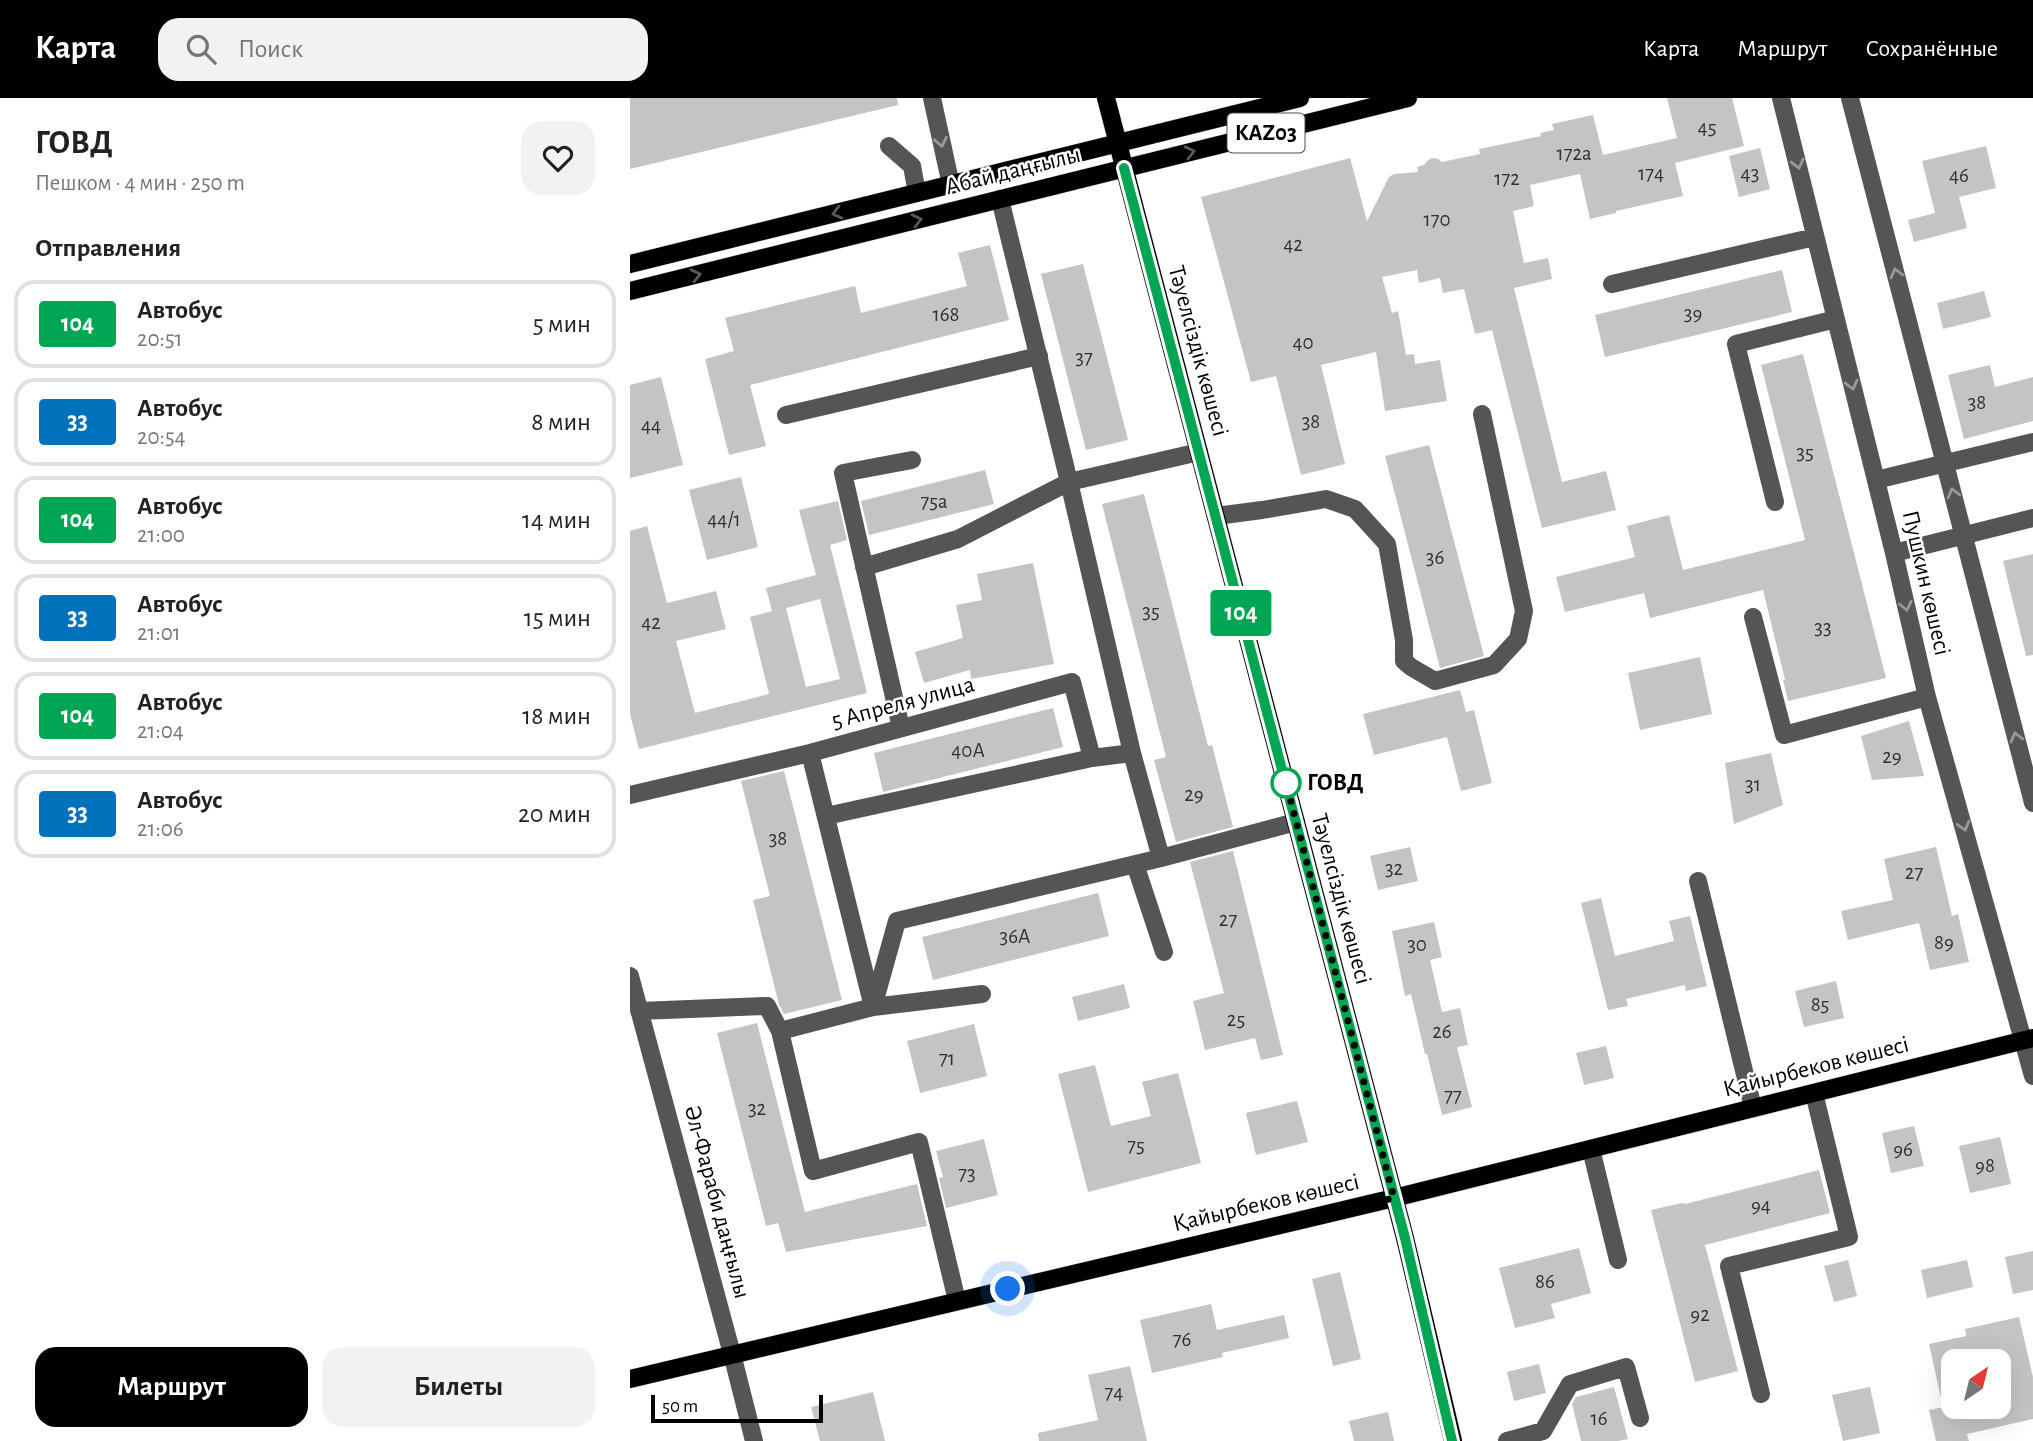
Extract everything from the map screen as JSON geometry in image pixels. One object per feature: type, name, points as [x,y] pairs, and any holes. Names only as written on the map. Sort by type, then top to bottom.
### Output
[{"type":"main road","points":[[1106,98],[1117,143]]},
{"type":"main road","name":"Абай даңғылы","points":[[630,264],[1300,98]]},
{"type":"main road","name":"Абай даңғылы","points":[[630,291],[1408,98]]},
{"type":"main road","name":"Тәуелсіздік көшесі","points":[[1117,143],[1394,1198],[1452,1441]]},
{"type":"main road","name":"Қайырбеков көшесі","points":[[630,1379],[1394,1198],[2029,1039]]},
{"type":"street","points":[[932,98],[951,185]]},
{"type":"street","name":"Пушкин көшесі","points":[[1781,98],[1894,552],[1927,697],[2029,1039],[2033,1076]]},
{"type":"street","name":"Пушкин көшесі","points":[[1850,98],[2033,803]]},
{"type":"street","points":[[888,146],[912,166],[918,193]]},
{"type":"street","points":[[1000,199],[1132,753],[1161,858]]},
{"type":"street","points":[[1612,284],[1815,237]]},
{"type":"street","points":[[1775,502],[1735,344],[1836,319]]},
{"type":"street","points":[[786,415],[1039,356]]},
{"type":"street","points":[[1216,516],[1326,499],[1355,509],[1387,544],[1404,640],[1404,661],[1435,681],[1494,665],[1518,639],[1524,611],[1482,414]]},
{"type":"street","points":[[1876,480],[2033,442]]},
{"type":"street","points":[[864,567],[958,539],[1069,482],[1199,452]]},
{"type":"street","points":[[901,729],[843,473],[912,460]]},
{"type":"street","points":[[1894,552],[2033,518]]},
{"type":"street","points":[[1752,617],[1783,736],[1927,697]]},
{"type":"street","name":"5 Апреля улица","points":[[630,795],[810,753],[1072,682],[1092,758]]},
{"type":"street","points":[[810,753],[873,1007]]},
{"type":"street","points":[[826,816],[1092,758],[1132,753]]},
{"type":"street","points":[[873,1007],[897,921],[1161,858],[1296,822]]},
{"type":"street","points":[[1135,864],[1164,952]]},
{"type":"street","points":[[1698,881],[1753,1108]]},
{"type":"street","name":"Әл-Фараби даңғылы","points":[[630,976],[754,1441]]},
{"type":"street","points":[[780,1031],[873,1007],[982,994]]},
{"type":"street","points":[[639,1011],[768,1006],[780,1031],[813,1171],[919,1142],[957,1301]]},
{"type":"street","points":[[1760,1394],[1729,1266],[1849,1237],[1814,1093]]},
{"type":"street","points":[[1591,1149],[1618,1260]]},
{"type":"street","points":[[1507,1441],[1543,1431],[1570,1384],[1626,1367],[1640,1418]]},
{"type":"building","points":[[630,98],[897,98],[898,105],[630,169]]},
{"type":"building","points":[[1667,98],[1732,98],[1744,146],[1675,163],[1683,196],[1590,219],[1580,174],[1530,185],[1534,206],[1513,211],[1524,263],[1548,258],[1552,279],[1514,288],[1562,482],[1606,471],[1616,510],[1542,528],[1492,330],[1475,334],[1464,289],[1443,293],[1440,278],[1419,283],[1417,270],[1382,277],[1392,313],[1398,311],[1406,355],[1414,354],[1415,364],[1440,360],[1447,401],[1385,411],[1376,352],[1321,365],[1345,464],[1301,475],[1276,376],[1251,382],[1201,197],[1350,158],[1367,221],[1389,177],[1394,174],[1418,172],[1417,167],[1432,158],[1442,162],[1480,154],[1479,149],[1541,136],[1540,133],[1554,130],[1552,124],[1593,115],[1603,155],[1677,138]]},
{"type":"building","points":[[1986,146],[1996,188],[1959,197],[1967,228],[1914,242],[1908,220],[1935,213],[1922,161]]},
{"type":"building","points":[[1760,148],[1770,189],[1739,197],[1729,156]]},
{"type":"building","points":[[990,245],[1009,320],[750,385],[766,446],[729,455],[705,359],[734,351],[725,318],[855,286],[861,313],[967,286],[958,253]]},
{"type":"building","points":[[1083,264],[1128,440],[1086,450],[1041,274]]},
{"type":"building","points":[[1782,270],[1792,312],[1605,357],[1595,315]]},
{"type":"building","points":[[1984,291],[1991,317],[1943,329],[1937,303]]},
{"type":"building","points":[[1803,354],[1886,678],[1788,701],[1763,590],[1650,618],[1644,593],[1565,612],[1556,577],[1635,557],[1627,526],[1669,515],[1683,570],[1805,540],[1761,365]]},
{"type":"building","points":[[1990,365],[1995,387],[2033,377],[2033,421],[1964,439],[1948,375]]},
{"type":"building","points":[[661,377],[683,465],[630,478],[630,385]]},
{"type":"building","points":[[1429,445],[1484,656],[1440,668],[1385,456]]},
{"type":"building","points":[[985,470],[994,504],[869,535],[861,501]]},
{"type":"building","points":[[741,477],[758,547],[707,560],[689,490]]},
{"type":"building","points":[[1144,494],[1208,746],[1212,745],[1233,827],[1176,842],[1154,760],[1166,757],[1102,504]]},
{"type":"building","points":[[838,501],[847,540],[830,545],[867,693],[639,749],[630,714],[630,531],[647,526],[667,603],[716,591],[726,629],[676,641],[695,713],[769,694],[750,617],[772,611],[766,588],[816,575],[799,510]],"holes":[[[820,599],[840,679],[806,687],[786,608]]]},
{"type":"building","points":[[2033,554],[2033,655],[2026,656],[2003,561]]},
{"type":"building","points":[[1033,563],[1054,664],[971,679],[970,670],[924,683],[915,652],[963,638],[956,605],[982,600],[977,574]]},
{"type":"building","points":[[1700,657],[1712,714],[1640,730],[1628,673]]},
{"type":"building","points":[[1460,690],[1466,712],[1474,710],[1492,783],[1461,791],[1447,737],[1374,755],[1363,714]]},
{"type":"building","points":[[1053,708],[1063,747],[883,792],[874,753]]},
{"type":"building","points":[[1909,721],[1924,776],[1872,780],[1861,736]]},
{"type":"building","points":[[1771,753],[1783,805],[1734,824],[1725,763]]},
{"type":"building","points":[[784,771],[842,1000],[784,1014],[779,1005],[753,900],[770,896],[741,781]]},
{"type":"building","points":[[1410,847],[1418,881],[1378,890],[1370,856]]},
{"type":"building","points":[[1936,847],[1952,916],[1958,914],[1969,962],[1930,970],[1919,923],[1848,940],[1841,911],[1893,900],[1884,859]]},
{"type":"building","points":[[1233,851],[1283,1055],[1261,1060],[1255,1038],[1205,1050],[1193,1001],[1224,993],[1190,862]]},
{"type":"building","points":[[1098,893],[1109,936],[933,980],[922,937]]},
{"type":"building","points":[[1601,898],[1615,956],[1674,941],[1669,921],[1690,916],[1707,986],[1686,991],[1685,985],[1626,999],[1628,1006],[1608,1010],[1581,903]]},
{"type":"building","points":[[1434,922],[1442,957],[1430,960],[1442,1012],[1460,1008],[1468,1045],[1457,1047],[1472,1107],[1442,1115],[1411,994],[1405,996],[1392,931]]},
{"type":"building","points":[[1836,981],[1844,1018],[1804,1027],[1795,991]]},
{"type":"building","points":[[1124,984],[1130,1008],[1078,1021],[1072,997]]},
{"type":"building","points":[[757,1023],[805,1212],[917,1184],[927,1226],[786,1252],[778,1223],[766,1226],[717,1033]]},
{"type":"building","points":[[974,1024],[987,1076],[920,1093],[907,1041]]},
{"type":"building","points":[[1606,1046],[1614,1078],[1584,1085],[1576,1053]]},
{"type":"building","points":[[1095,1065],[1111,1126],[1151,1116],[1142,1082],[1178,1073],[1201,1163],[1088,1192],[1058,1074]]},
{"type":"building","points":[[1297,1101],[1308,1142],[1256,1155],[1246,1113]]},
{"type":"building","points":[[1914,1126],[1924,1166],[1891,1173],[1882,1133]]},
{"type":"building","points":[[2000,1137],[2011,1184],[1970,1193],[1959,1146]]},
{"type":"building","points":[[984,1139],[998,1195],[946,1208],[939,1178],[943,1177],[936,1151]]},
{"type":"building","points":[[1819,1170],[1830,1213],[1705,1245],[1738,1371],[1695,1382],[1651,1210]]},
{"type":"building","points":[[1579,1248],[1591,1293],[1551,1304],[1555,1318],[1515,1328],[1499,1268]]},
{"type":"building","points":[[2033,1251],[2033,1290],[2013,1294],[2005,1257]]},
{"type":"building","points":[[1848,1260],[1857,1296],[1834,1302],[1824,1266]]},
{"type":"building","points":[[1967,1260],[1973,1287],[1927,1298],[1921,1270]]},
{"type":"building","points":[[1340,1272],[1361,1359],[1333,1366],[1312,1279]]},
{"type":"building","points":[[1211,1304],[1217,1330],[1284,1315],[1289,1338],[1152,1373],[1140,1320]]},
{"type":"building","points":[[2019,1317],[2033,1377],[2033,1419],[1967,1434],[1969,1441],[1936,1441],[1929,1410],[1941,1407],[1941,1419],[2011,1419],[2011,1349],[1941,1349],[1941,1398],[1929,1344],[1966,1336],[1965,1329]]},
{"type":"building","points":[[1539,1364],[1546,1393],[1514,1401],[1507,1372]]},
{"type":"building","points":[[1130,1366],[1147,1441],[1039,1441],[1038,1433],[1098,1420],[1088,1375]]},
{"type":"building","points":[[1614,1387],[1628,1439],[1581,1441],[1572,1404],[1576,1397]]},
{"type":"building","points":[[1870,1387],[1880,1433],[1843,1441],[1832,1395]]},
{"type":"building","points":[[873,1392],[885,1441],[820,1441],[811,1407]]},
{"type":"building","points":[[1388,1412],[1394,1441],[1354,1441],[1349,1421]]},
{"type":"bus line","name":"104","points":[[1124,168],[1405,1238],[1452,1441]]},
{"type":"place","name":"ГОВД","points":[[1286,783]]},
{"type":"route","points":[[1008,1289],[1394,1198],[1284,775],[1286,783]]}]
